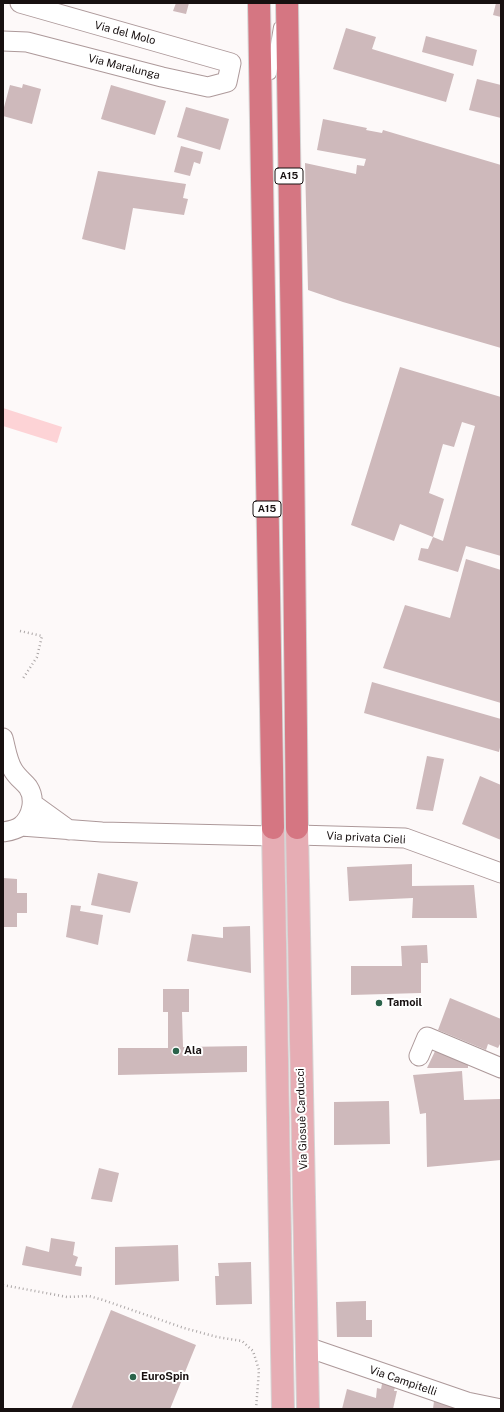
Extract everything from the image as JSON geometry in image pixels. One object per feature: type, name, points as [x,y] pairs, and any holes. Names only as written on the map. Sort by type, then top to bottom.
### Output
[{"type":"highway","name":"A15","points":[[259,3],[273,832]]},
{"type":"highway","name":"A15","points":[[287,3],[297,832]]},
{"type":"main road","points":[[273,832],[283,1409]]},
{"type":"main road","name":"Via Giosuè Carducci","points":[[297,832],[308,1409]]},
{"type":"street","name":"Via del Molo","points":[[20,3],[231,63]]},
{"type":"street","name":"Via Maralunga","points":[[3,41],[27,42],[162,77],[208,87],[226,82],[231,63]]},
{"type":"street","points":[[3,738],[7,757],[13,770],[12,777],[27,786],[33,804],[29,817],[12,829]]},
{"type":"street","points":[[33,804],[69,830]]},
{"type":"street","points":[[12,829],[168,834],[273,832]]},
{"type":"street","name":"Via privata Cieli","points":[[297,832],[405,838],[501,873]]},
{"type":"street","points":[[419,1056],[427,1037],[501,1068]]},
{"type":"street","name":"Via Campitelli","points":[[307,1347],[466,1402],[501,1409]]},
{"type":"lane","points":[[271,74],[283,3]]},
{"type":"path","points":[[20,631],[42,636],[37,657],[22,680]]},
{"type":"path","points":[[3,1285],[67,1297],[89,1296],[184,1328],[217,1337],[242,1341],[253,1351],[259,1370],[256,1409]]},
{"type":"shaded area","points":[[3,408],[62,427],[57,443],[3,426]]},
{"type":"building","points":[[176,3],[189,3],[186,14],[173,11]]},
{"type":"building","points":[[496,3],[501,3],[501,17],[493,15]]},
{"type":"building","points":[[346,28],[376,37],[372,49],[454,74],[446,102],[333,69]]},
{"type":"building","points":[[426,36],[477,50],[473,66],[422,52]]},
{"type":"building","points":[[477,79],[501,85],[501,118],[469,110]]},
{"type":"building","points":[[23,84],[41,89],[32,124],[3,116],[10,85],[22,88]]},
{"type":"building","points":[[111,85],[166,101],[155,135],[101,119]]},
{"type":"building","points":[[186,107],[229,119],[220,150],[177,137]]},
{"type":"building","points":[[323,119],[367,128],[366,130],[382,133],[383,130],[501,165],[501,348],[343,302],[308,290],[305,163],[356,174],[357,165],[364,166],[366,159],[317,150]]},
{"type":"building","points":[[181,146],[203,152],[200,164],[194,162],[190,176],[174,172]]},
{"type":"building","points":[[98,171],[186,184],[183,198],[188,199],[184,215],[133,208],[125,250],[82,239]]},
{"type":"building","points":[[400,367],[501,397],[501,556],[466,546],[458,572],[418,560],[421,548],[428,549],[433,537],[400,524],[394,541],[351,525]],"holes":[[[462,422],[475,426],[443,541],[433,537],[444,499],[429,493],[443,444],[454,447]]]},
{"type":"building","points":[[466,559],[501,570],[501,703],[383,668],[405,605],[450,618]]},
{"type":"building","points":[[372,682],[501,719],[501,743],[499,752],[364,713]]},
{"type":"building","points":[[427,756],[444,759],[433,811],[416,809]]},
{"type":"building","points":[[480,776],[501,785],[501,840],[462,824]]},
{"type":"building","points":[[412,864],[412,886],[474,885],[477,918],[412,918],[413,898],[349,901],[347,867]]},
{"type":"building","points":[[98,873],[138,882],[130,913],[91,905]]},
{"type":"building","points":[[3,878],[17,879],[17,893],[27,893],[27,913],[17,913],[17,927],[3,927]]},
{"type":"building","points":[[71,905],[81,906],[80,911],[103,915],[98,945],[66,937]]},
{"type":"building","points":[[250,926],[251,973],[187,961],[192,934],[223,938],[223,927]]},
{"type":"building","points":[[427,945],[428,963],[421,963],[421,993],[351,995],[351,966],[402,966],[401,946]]},
{"type":"building","points":[[163,989],[189,989],[189,1012],[182,1012],[183,1047],[247,1046],[247,1072],[118,1075],[118,1048],[168,1048],[168,1012],[163,1012]]},
{"type":"building","points":[[450,998],[501,1019],[501,1042],[498,1048],[488,1044],[486,1050],[438,1030]]},
{"type":"building","points":[[438,1045],[468,1059],[468,1068],[427,1068]]},
{"type":"building","points":[[462,1071],[464,1100],[501,1099],[501,1160],[427,1167],[426,1113],[420,1114],[413,1075]]},
{"type":"building","points":[[389,1101],[390,1144],[334,1145],[334,1102]]},
{"type":"building","points":[[99,1168],[119,1173],[112,1202],[91,1199]]},
{"type":"building","points":[[51,1238],[75,1242],[73,1255],[78,1257],[75,1266],[82,1267],[81,1276],[22,1265],[26,1246],[49,1252]]},
{"type":"building","points":[[178,1245],[179,1281],[115,1285],[115,1247]]},
{"type":"building","points":[[251,1262],[252,1304],[216,1305],[215,1276],[219,1276],[218,1263]]},
{"type":"building","points":[[366,1301],[366,1320],[372,1320],[372,1337],[337,1337],[336,1302]]},
{"type":"building","name":"EuroSpin","points":[[111,1310],[196,1345],[170,1409],[71,1409]]},
{"type":"building","points":[[383,1379],[396,1383],[394,1391],[397,1391],[393,1409],[342,1409],[347,1389],[376,1398],[377,1388],[381,1389]]},
{"type":"building","points":[[434,1401],[468,1407],[468,1409],[433,1409]]},
{"type":"place","name":"Tamoil","points":[[379,1003]]},
{"type":"place","name":"Ala","points":[[176,1051]]},
{"type":"place","name":"EuroSpin","points":[[133,1377]]}]
